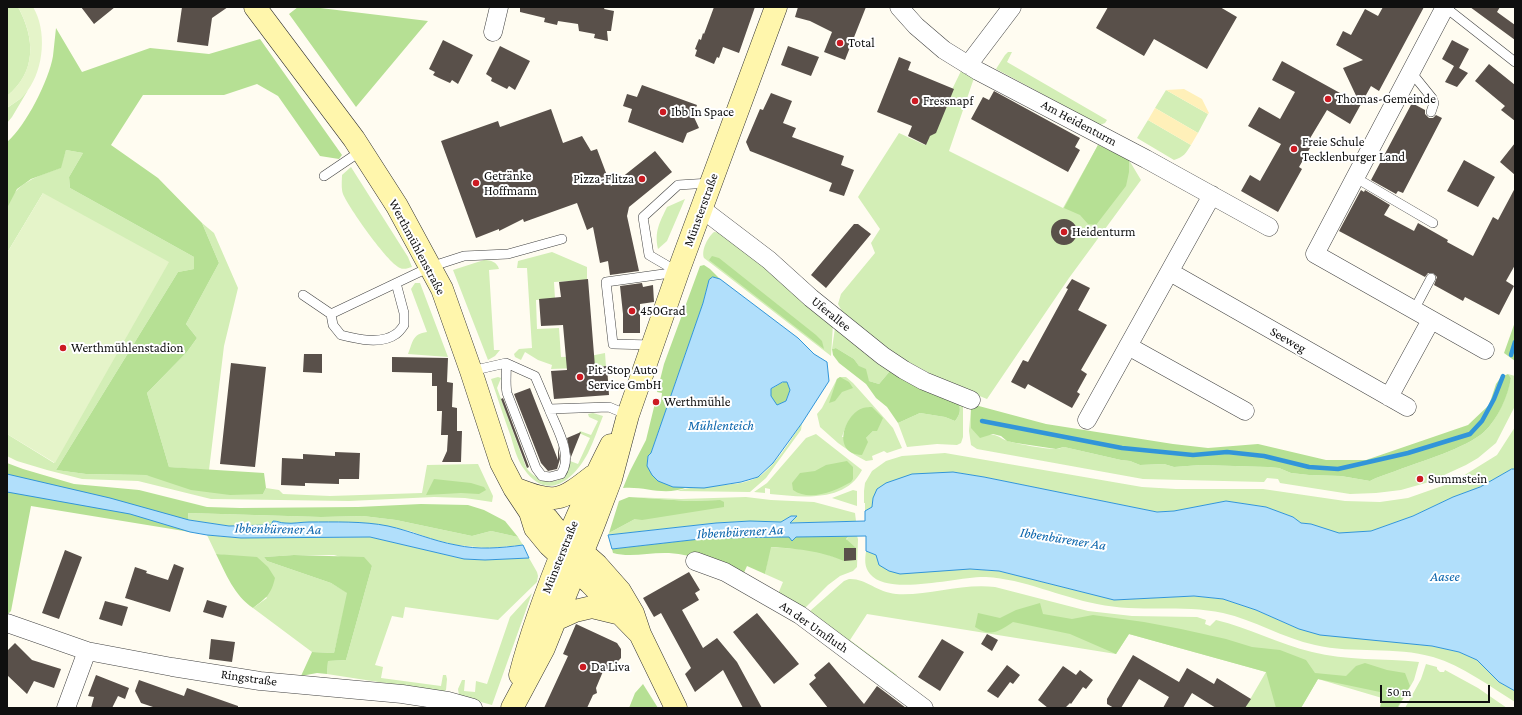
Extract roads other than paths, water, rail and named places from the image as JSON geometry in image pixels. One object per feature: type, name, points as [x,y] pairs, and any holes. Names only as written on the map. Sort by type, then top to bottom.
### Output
[{"type":"main road","name":"Werthmühlenstraße","points":[[255,7],[361,151],[396,206],[442,289],[471,371],[501,464],[514,488],[530,512],[535,528],[549,545],[572,554]]},
{"type":"main road","name":"Münsterstraße","points":[[512,708],[528,642],[550,582],[572,554],[611,479],[628,415],[678,272],[776,7]]},
{"type":"main road","name":"Münsterstraße","points":[[512,708],[544,648],[555,620],[572,554],[596,474],[628,415]]},
{"type":"main road","points":[[514,488],[535,497],[547,499],[555,498],[572,492],[596,474]]},
{"type":"main road","points":[[572,554],[621,614],[640,634]]},
{"type":"main road","points":[[572,554],[597,565],[620,592],[633,613],[640,634],[676,708]]},
{"type":"main road","points":[[555,620],[575,611],[592,608],[621,614]]},
{"type":"street","points":[[494,32],[499,7]]},
{"type":"street","name":"Am Heidenturm","points":[[899,7],[916,26],[939,46],[968,65],[1136,153],[1269,227]]},
{"type":"street","points":[[968,65],[1012,7]]},
{"type":"street","points":[[1445,7],[1315,254],[1485,350]]},
{"type":"street","points":[[1087,420],[1212,195]]},
{"type":"street","name":"Uferallee","points":[[702,209],[769,260],[811,298],[884,356],[904,370],[924,381],[971,400]]},
{"type":"street","name":"Seeweg","points":[[1170,272],[1407,407]]},
{"type":"street","points":[[1389,397],[1431,320]]},
{"type":"street","points":[[1128,346],[1245,411]]},
{"type":"street","name":"An der Umfluth","points":[[695,561],[725,572],[800,615],[924,708]]},
{"type":"street","name":"Ringstraße","points":[[7,623],[87,651],[253,680],[402,694],[473,708]]},
{"type":"street","points":[[66,708],[87,651]]},
{"type":"lane","points":[[1445,7],[1515,62]]},
{"type":"lane","points":[[1411,72],[1432,98],[1434,103],[1431,112]]},
{"type":"lane","points":[[324,176],[361,151]]},
{"type":"lane","points":[[1356,178],[1433,223]]},
{"type":"lane","points":[[678,272],[649,255],[644,217],[678,185],[711,183]]},
{"type":"lane","points":[[331,314],[430,267],[464,256],[508,254],[562,239]]},
{"type":"lane","points":[[653,345],[613,344],[606,282],[678,272]]},
{"type":"lane","points":[[1414,310],[1431,278]]},
{"type":"lane","points":[[302,295],[331,314],[333,325],[340,335],[365,341],[386,339],[396,334],[404,325],[404,313],[396,283]]},
{"type":"lane","points":[[471,371],[506,368],[535,376],[549,408],[566,455],[564,470],[561,474],[550,477],[542,476],[536,468],[507,394],[506,368]]},
{"type":"lane","points":[[549,408],[609,407],[628,415]]},
{"type":"water","name":"Mühlenteich","points":[[713,277],[720,279],[798,338],[814,354],[827,362],[829,381],[802,423],[773,463],[758,477],[741,482],[704,488],[673,487],[658,481],[652,475],[647,466],[648,456],[651,453],[703,303],[709,280]],"holes":[[[783,382],[787,382],[790,390],[786,401],[777,405],[771,396],[771,389]]]},
{"type":"water","name":"Aasee","points":[[1512,469],[1515,469],[1515,691],[1499,682],[1477,660],[1459,652],[1432,646],[1320,635],[1299,629],[1256,610],[1223,599],[1194,596],[1114,600],[999,571],[970,569],[900,574],[889,571],[879,565],[876,555],[866,551],[866,536],[796,537],[792,541],[789,537],[709,538],[612,549],[608,535],[716,523],[750,521],[781,522],[791,516],[797,516],[790,523],[865,521],[865,511],[872,507],[873,498],[877,489],[886,483],[912,474],[953,472],[1157,512],[1174,511],[1226,501],[1266,507],[1293,517],[1301,523],[1311,524],[1339,533],[1371,531],[1413,516],[1453,497],[1480,487]]},
{"type":"water","name":"Ibbenbürener Aa","points":[[7,474],[110,498],[189,520],[229,526],[271,525],[273,521],[282,523],[369,523],[397,528],[464,547],[490,548],[523,545],[529,558],[485,560],[464,559],[370,537],[241,538],[207,535],[190,532],[130,514],[7,492]]},
{"type":"waterway","points":[[1511,355],[1515,342]]},
{"type":"waterway","points":[[982,421],[1122,448],[1193,455],[1227,452],[1264,456],[1309,467],[1338,469],[1408,453],[1470,434],[1482,421],[1494,399],[1503,376]]},
{"type":"place","name":"Total","points":[[840,43]]},
{"type":"place","name":"Thomas-Gemeinde","points":[[1328,99]]},
{"type":"place","name":"Fressnapf","points":[[915,101]]},
{"type":"place","name":"Ibb In Space","points":[[663,112]]},
{"type":"place","name":"Freie Schule Tecklenburger Land","points":[[1294,149]]},
{"type":"place","name":"Pizza-Flitza","points":[[642,179]]},
{"type":"place","name":"Getränke Hoffmann","points":[[476,183]]},
{"type":"place","name":"Heidenturm","points":[[1064,232]]},
{"type":"place","name":"450Grad","points":[[632,311]]},
{"type":"place","name":"Werthmühlenstadion","points":[[63,348]]},
{"type":"place","name":"Pit-Stop Auto Service GmbH","points":[[580,377]]},
{"type":"place","name":"Werthmühle","points":[[656,402]]},
{"type":"place","name":"Summstein","points":[[1420,479]]},
{"type":"place","name":"Da Liva","points":[[583,667]]}]
